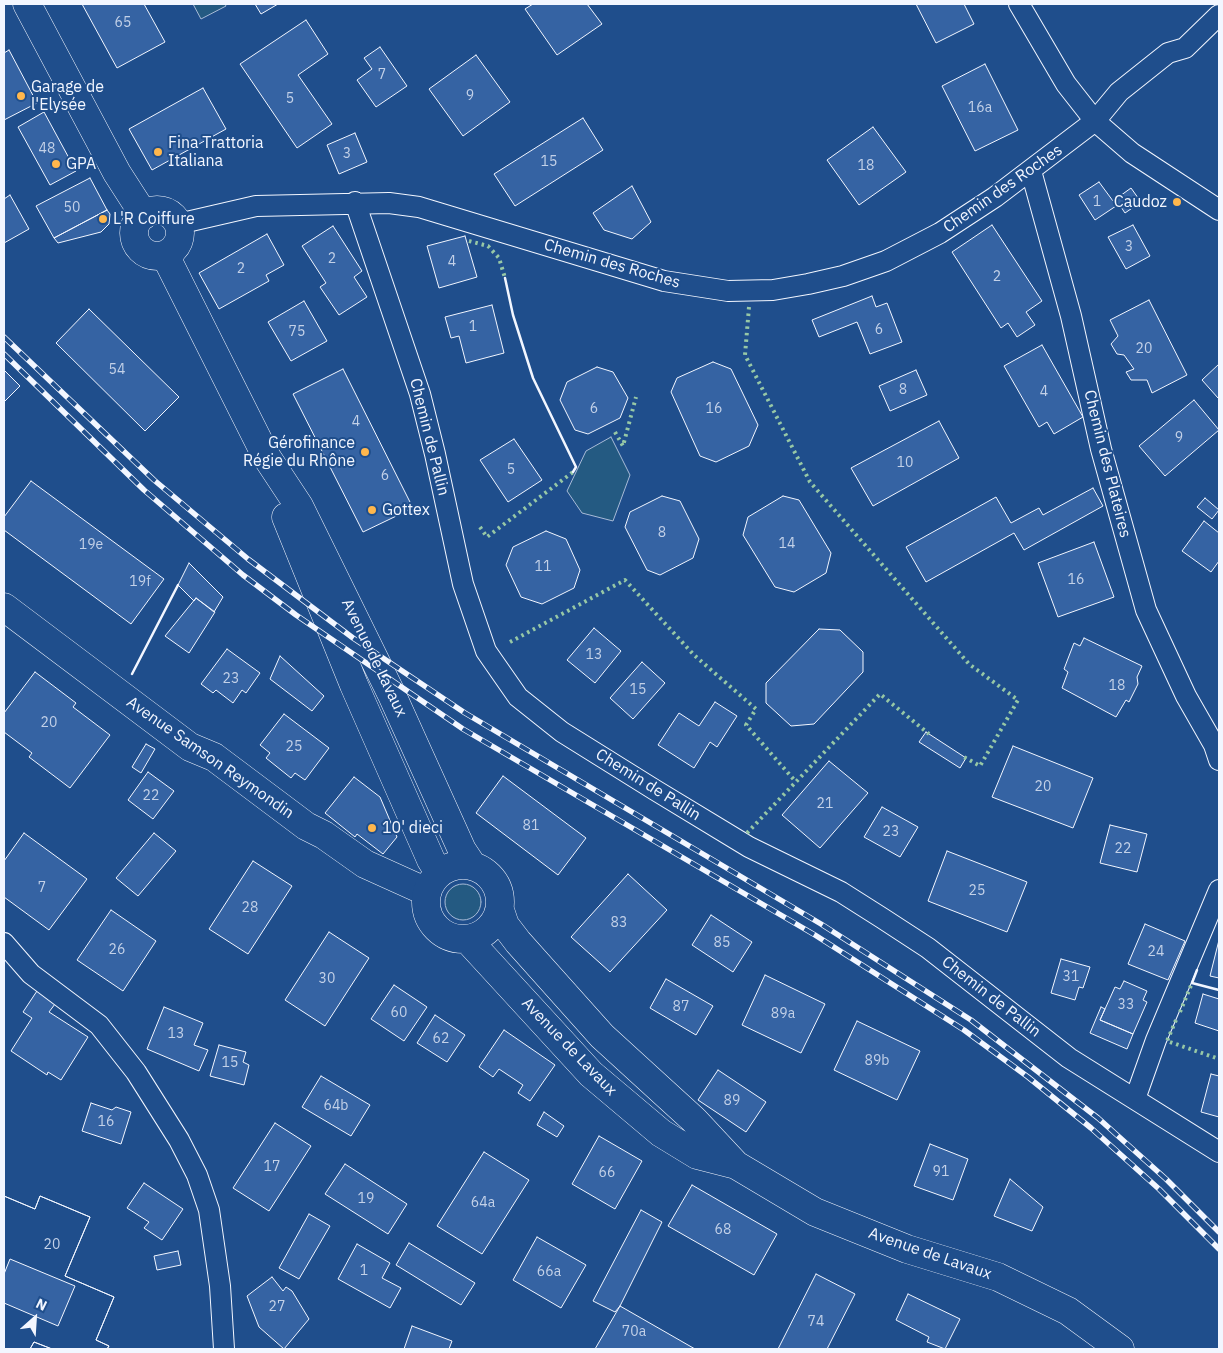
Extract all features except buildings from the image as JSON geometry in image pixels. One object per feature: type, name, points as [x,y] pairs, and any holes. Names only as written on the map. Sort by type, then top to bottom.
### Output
[{"type":"main road","points":[[27,4],[117,173],[144,215]]},
{"type":"main road","points":[[161,211],[168,213],[178,224],[179,238],[172,251],[165,254],[151,255],[138,246],[134,232],[136,225],[144,215],[161,211]]},
{"type":"main road","name":"Avenue de Lavaux","points":[[165,254],[266,456],[299,506],[392,695],[462,850],[472,865]]},
{"type":"main road","name":"Avenue de Lavaux","points":[[266,456],[279,498],[354,685],[431,860],[433,882]]},
{"type":"main road","name":"Avenue Samson Reymondin","points":[[4,607],[190,747],[214,757],[306,826],[324,835],[364,864],[433,882]]},
{"type":"main road","points":[[472,865],[492,878],[501,899],[500,910],[496,921],[479,936],[467,940],[455,939],[443,934],[434,927],[426,910],[433,882],[449,867],[472,865]]},
{"type":"main road","name":"Avenue de Lavaux","points":[[500,910],[505,925],[518,942],[602,1036],[694,1120],[736,1165]]},
{"type":"main road","name":"Avenue de Lavaux","points":[[467,940],[610,1092],[661,1133],[698,1154],[736,1165],[815,1212],[907,1248],[998,1277],[1068,1311],[1120,1349]]},
{"type":"street","points":[[1019,4],[1066,84],[1095,121],[1132,153],[1219,210]]},
{"type":"street","name":"Chemin des Roches","points":[[178,224],[256,206],[356,202],[389,203],[419,207],[664,282],[728,291],[773,290],[843,276],[886,261],[940,233],[1031,171],[1095,121],[1119,92],[1168,53],[1186,48],[1219,15]]},
{"type":"street","name":"Chemin des Plateires","points":[[1031,171],[1071,316],[1101,449],[1146,610],[1186,696],[1217,753]]},
{"type":"street","name":"Chemin de Pallin","points":[[356,202],[420,394],[435,454],[462,584],[486,651],[518,697],[562,732],[749,847],[841,892],[882,918],[935,954],[1069,1058],[1219,1152]]},
{"type":"street","points":[[1135,1099],[1156,1040],[1219,890]]},
{"type":"street","points":[[4,943],[31,974],[99,1025],[140,1079],[179,1140],[197,1175],[209,1210],[216,1260],[224,1349]]},
{"type":"shaded area","points":[[193,4],[225,4],[226,6],[201,19]]},
{"type":"shaded area","points":[[611,437],[630,475],[613,521],[582,513],[567,491],[586,451]]},
{"type":"shaded area","points":[[463,884],[470,885],[476,889],[480,895],[480,909],[476,915],[470,919],[463,920],[456,919],[450,915],[446,909],[445,902],[446,895],[450,889],[456,885]]},
{"type":"railway","points":[[4,337],[154,480],[248,559],[353,638],[465,713],[821,924],[971,1020],[1098,1118],[1166,1179],[1219,1232]]},
{"type":"railway","points":[[4,354],[144,490],[243,575],[296,615],[463,729],[815,935],[964,1030],[1028,1077],[1091,1128],[1159,1189],[1219,1249]]},
{"type":"hedge","points":[[469,241],[488,246],[499,258],[505,278]]},
{"type":"hedge","points":[[749,307],[745,355],[810,482],[969,664],[1018,700],[980,766],[964,757]]},
{"type":"hedge","points":[[615,432],[623,446],[636,397]]},
{"type":"hedge","points":[[480,527],[487,537],[573,472]]},
{"type":"hedge","points":[[510,642],[625,580],[694,655],[756,709],[746,725],[796,782]]},
{"type":"hedge","points":[[747,833],[880,694],[929,734]]},
{"type":"hedge","points":[[1180,1012],[1192,983]]},
{"type":"hedge","points":[[1176,1020],[1167,1041],[1219,1059]]},
{"type":"wall","points":[[505,278],[513,315],[533,378],[576,467],[573,472]]},
{"type":"wall","points":[[132,674],[178,585]]},
{"type":"wall","points":[[1197,970],[1192,983],[1219,990]]},
{"type":"place","name":"Garage de l'Elysée","points":[[21,96]]},
{"type":"place","name":"Fina Trattoria Italiana","points":[[158,152]]},
{"type":"place","name":"GPA","points":[[56,164]]},
{"type":"place","name":"Caudoz","points":[[1177,202]]},
{"type":"place","name":"L'R Coiffure","points":[[103,219]]},
{"type":"place","name":"Gérofinance Régie du Rhône","points":[[365,452]]},
{"type":"place","name":"Gottex","points":[[372,510]]},
{"type":"place","name":"10' dieci","points":[[372,828]]}]
